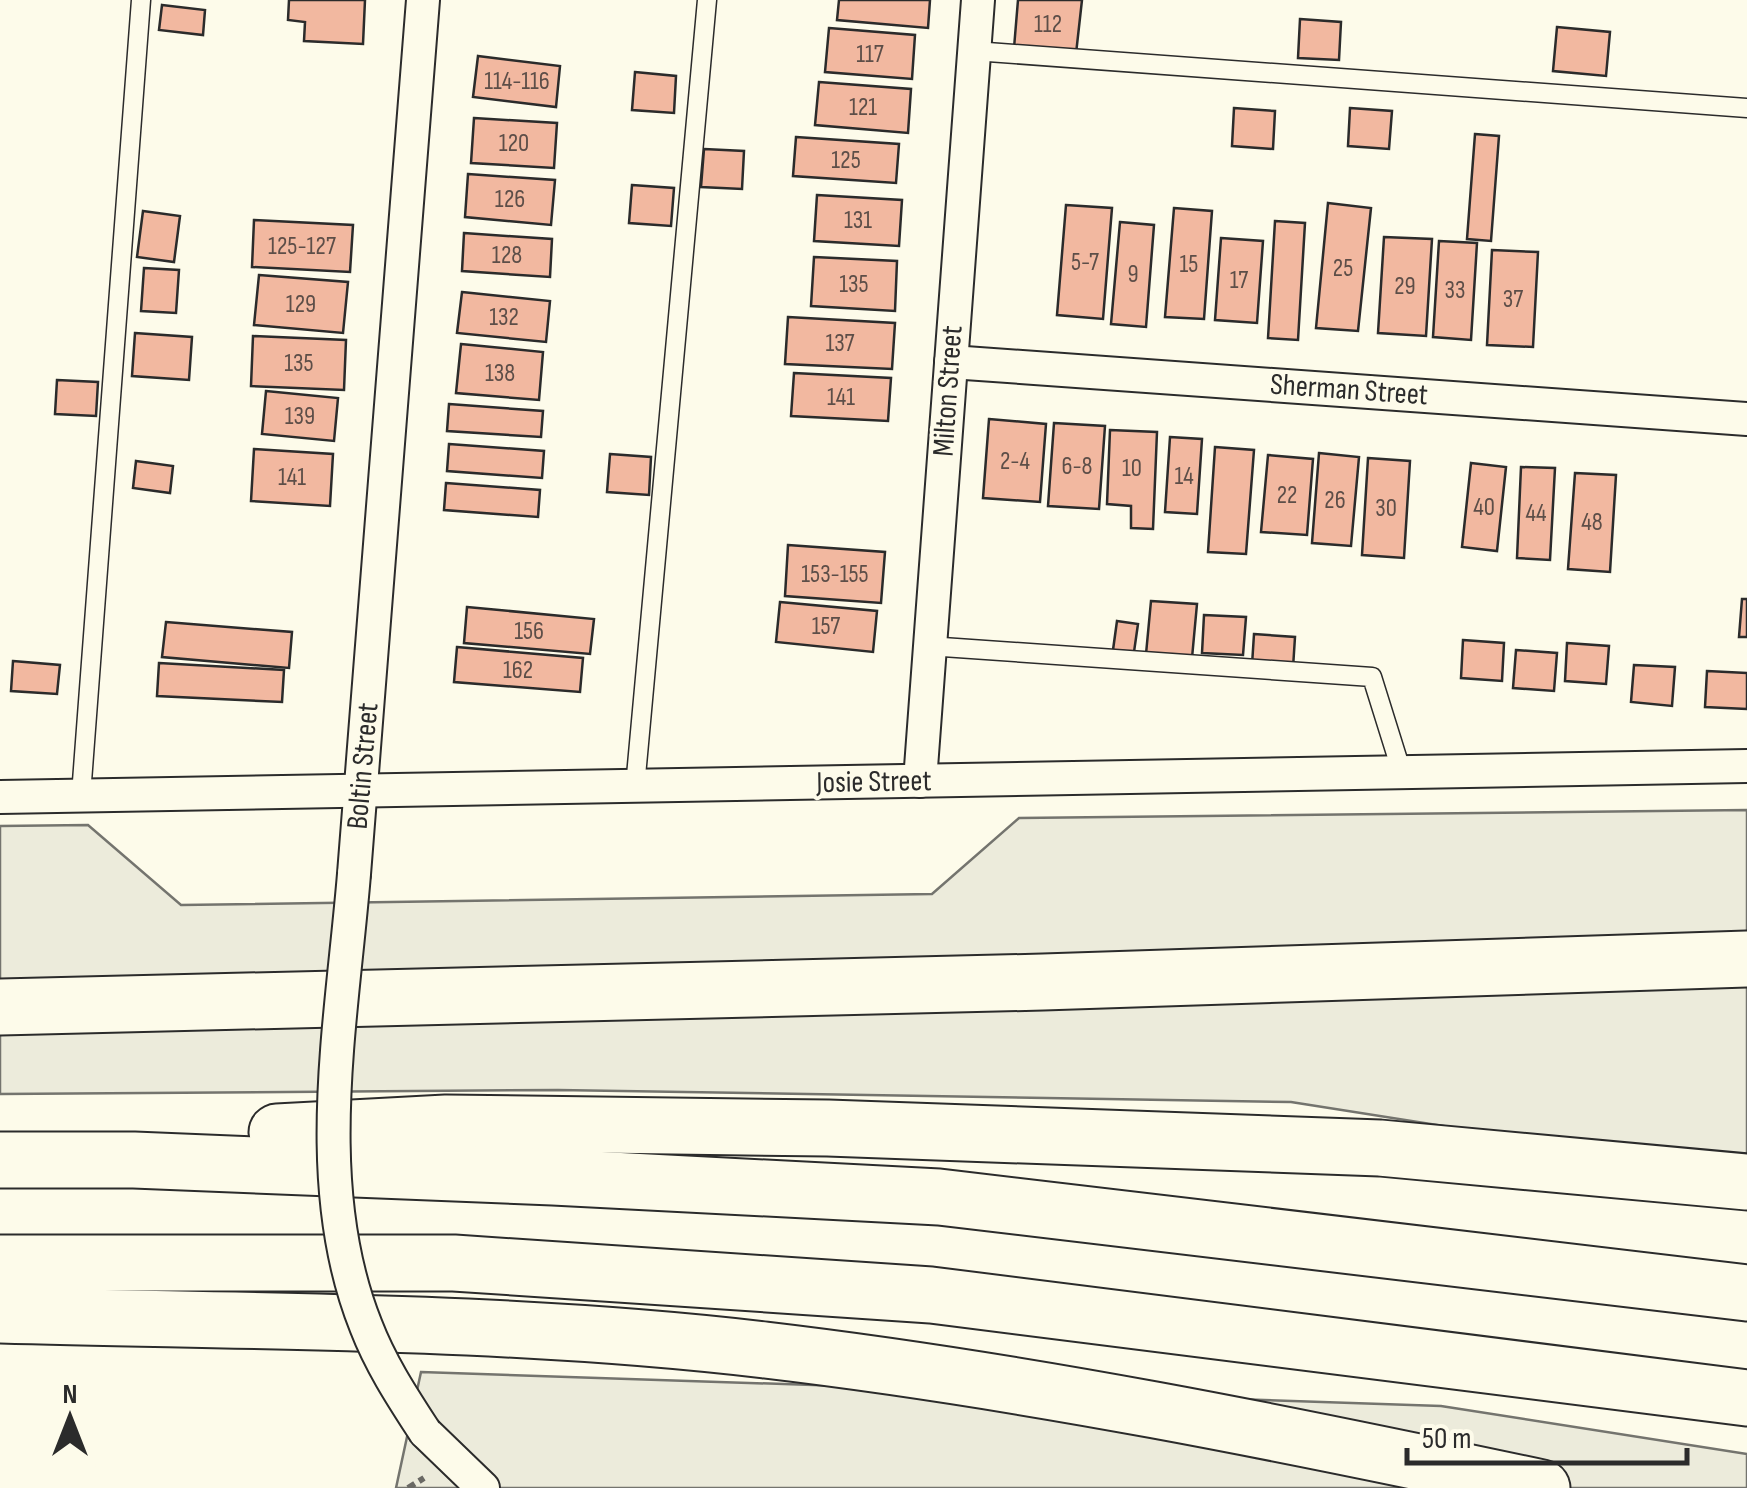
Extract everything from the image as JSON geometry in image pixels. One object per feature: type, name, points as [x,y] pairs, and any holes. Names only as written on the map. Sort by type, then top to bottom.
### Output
[{"type":"highway","points":[[0,1006],[1062,982],[1747,958]]},
{"type":"highway","points":[[0,1148],[446,1122],[828,1128],[1380,1148],[1747,1182]]},
{"type":"highway","points":[[0,1160],[134,1160],[553,1176],[940,1197],[1747,1293]]},
{"type":"highway","points":[[0,1263],[454,1263],[931,1295],[1384,1348],[1747,1398]]},
{"type":"highway","points":[[0,1314],[493,1329],[762,1350],[1054,1391],[1300,1436],[1542,1488]]},
{"type":"street","name":"Boltin Street","points":[[423,0],[336,1096],[338,1218],[366,1326],[392,1382],[425,1432],[484,1488]]},
{"type":"street","name":"Milton Street","points":[[920,781],[978,0]]},
{"type":"street","name":"Sherman Street","points":[[951,362],[1747,418]]},
{"type":"street","name":"Josie Street","points":[[0,797],[1747,766]]},
{"type":"lane","points":[[81,795],[142,0]]},
{"type":"lane","points":[[635,787],[707,0]]},
{"type":"lane","points":[[974,51],[1747,108]]},
{"type":"lane","points":[[928,646],[1372,677],[1402,772]]},
{"type":"shaded area","points":[[1747,810],[1747,1174],[1291,1102],[558,1090],[0,1094],[0,826],[88,825],[181,905],[932,894],[1019,818]]},
{"type":"shaded area","points":[[421,1372],[1441,1406],[1747,1454],[1747,1488],[396,1488]]},
{"type":"building","points":[[289,0],[365,0],[363,44],[304,41],[305,22],[288,20]]},
{"type":"building","points":[[839,0],[930,0],[928,28],[837,20]]},
{"type":"building","points":[[1018,0],[1082,0],[1076,54],[1014,48]]},
{"type":"building","points":[[162,5],[205,10],[203,35],[159,30]]},
{"type":"building","points":[[1300,19],[1341,22],[1339,60],[1298,58]]},
{"type":"building","points":[[1557,27],[1610,32],[1606,76],[1553,71]]},
{"type":"building","points":[[829,28],[915,35],[912,79],[825,72]]},
{"type":"building","points":[[478,56],[560,66],[556,107],[473,97]]},
{"type":"building","points":[[635,72],[676,76],[674,113],[632,110]]},
{"type":"building","points":[[819,82],[911,89],[908,133],[815,125]]},
{"type":"building","points":[[1234,108],[1275,111],[1273,149],[1232,146]]},
{"type":"building","points":[[1350,108],[1392,111],[1389,149],[1348,146]]},
{"type":"building","points":[[474,118],[557,123],[554,168],[471,163]]},
{"type":"building","points":[[1475,134],[1499,136],[1491,241],[1467,239]]},
{"type":"building","points":[[796,137],[899,144],[896,183],[793,176]]},
{"type":"building","points":[[704,149],[744,151],[742,189],[701,187]]},
{"type":"building","points":[[468,174],[555,180],[551,225],[465,217]]},
{"type":"building","points":[[632,185],[674,188],[671,226],[629,223]]},
{"type":"building","points":[[817,195],[902,200],[899,246],[814,241]]},
{"type":"building","points":[[1328,203],[1371,208],[1358,331],[1316,328]]},
{"type":"building","points":[[1066,205],[1112,208],[1103,319],[1057,315]]},
{"type":"building","points":[[1174,208],[1212,211],[1204,319],[1165,317]]},
{"type":"building","points":[[143,211],[180,216],[174,262],[137,257]]},
{"type":"building","points":[[254,220],[353,225],[350,272],[252,267]]},
{"type":"building","points":[[1275,221],[1305,223],[1298,340],[1268,338]]},
{"type":"building","points":[[1120,222],[1154,225],[1146,327],[1111,324]]},
{"type":"building","points":[[464,233],[552,239],[550,277],[462,271]]},
{"type":"building","points":[[1384,237],[1432,239],[1426,336],[1378,333]]},
{"type":"building","points":[[1221,238],[1263,241],[1257,323],[1215,320]]},
{"type":"building","points":[[1439,241],[1477,243],[1471,340],[1433,337]]},
{"type":"building","points":[[1492,250],[1538,252],[1533,347],[1487,345]]},
{"type":"building","points":[[814,257],[897,261],[895,311],[811,306]]},
{"type":"building","points":[[144,268],[179,270],[176,313],[141,311]]},
{"type":"building","points":[[259,275],[348,282],[343,333],[254,325]]},
{"type":"building","points":[[462,292],[550,301],[546,342],[457,333]]},
{"type":"building","points":[[788,317],[895,323],[892,369],[785,364]]},
{"type":"building","points":[[135,333],[192,337],[189,380],[132,376]]},
{"type":"building","points":[[253,336],[346,340],[344,390],[251,386]]},
{"type":"building","points":[[461,344],[543,352],[539,400],[456,393]]},
{"type":"building","points":[[794,373],[891,378],[888,421],[791,416]]},
{"type":"building","points":[[57,380],[98,382],[96,416],[55,414]]},
{"type":"building","points":[[266,391],[338,398],[334,441],[262,434]]},
{"type":"building","points":[[449,404],[543,411],[541,437],[447,431]]},
{"type":"building","points":[[989,419],[1046,424],[1040,502],[983,498]]},
{"type":"building","points":[[1054,423],[1105,426],[1099,509],[1048,506]]},
{"type":"building","points":[[1110,430],[1157,432],[1153,529],[1131,528],[1131,506],[1107,504]]},
{"type":"building","points":[[1170,437],[1202,439],[1197,514],[1165,512]]},
{"type":"building","points":[[449,444],[544,451],[542,478],[447,471]]},
{"type":"building","points":[[1215,447],[1254,450],[1246,554],[1208,552]]},
{"type":"building","points":[[254,449],[333,454],[330,506],[251,501]]},
{"type":"building","points":[[1319,453],[1359,457],[1351,546],[1312,543]]},
{"type":"building","points":[[610,454],[651,457],[649,495],[607,492]]},
{"type":"building","points":[[1268,455],[1313,459],[1307,535],[1261,532]]},
{"type":"building","points":[[1368,458],[1410,461],[1404,558],[1362,555]]},
{"type":"building","points":[[136,461],[173,466],[170,493],[133,488]]},
{"type":"building","points":[[1471,463],[1506,467],[1497,551],[1462,547]]},
{"type":"building","points":[[1521,467],[1555,468],[1550,560],[1517,558]]},
{"type":"building","points":[[1575,473],[1616,475],[1610,572],[1568,569]]},
{"type":"building","points":[[446,483],[540,490],[538,517],[444,510]]},
{"type":"building","points":[[788,545],[885,552],[881,603],[785,596]]},
{"type":"building","points":[[1742,599],[1747,599],[1747,637],[1739,637]]},
{"type":"building","points":[[1151,601],[1197,604],[1192,658],[1146,654]]},
{"type":"building","points":[[780,602],[877,611],[873,652],[776,642]]},
{"type":"building","points":[[467,607],[594,619],[590,654],[464,643]]},
{"type":"building","points":[[1204,615],[1246,617],[1243,655],[1202,653]]},
{"type":"building","points":[[1117,621],[1138,624],[1134,652],[1113,650]]},
{"type":"building","points":[[166,622],[292,632],[289,668],[162,657]]},
{"type":"building","points":[[1254,634],[1295,637],[1293,668],[1252,665]]},
{"type":"building","points":[[1463,640],[1504,643],[1502,681],[1461,678]]},
{"type":"building","points":[[1567,643],[1609,646],[1606,684],[1565,681]]},
{"type":"building","points":[[457,647],[583,658],[580,692],[454,682]]},
{"type":"building","points":[[1516,650],[1557,653],[1554,691],[1513,688]]},
{"type":"building","points":[[13,661],[60,665],[57,694],[11,691]]},
{"type":"building","points":[[159,663],[284,670],[282,702],[157,696]]},
{"type":"building","points":[[1634,665],[1675,667],[1672,706],[1631,702]]},
{"type":"building","points":[[1707,671],[1747,673],[1747,709],[1705,707]]}]
